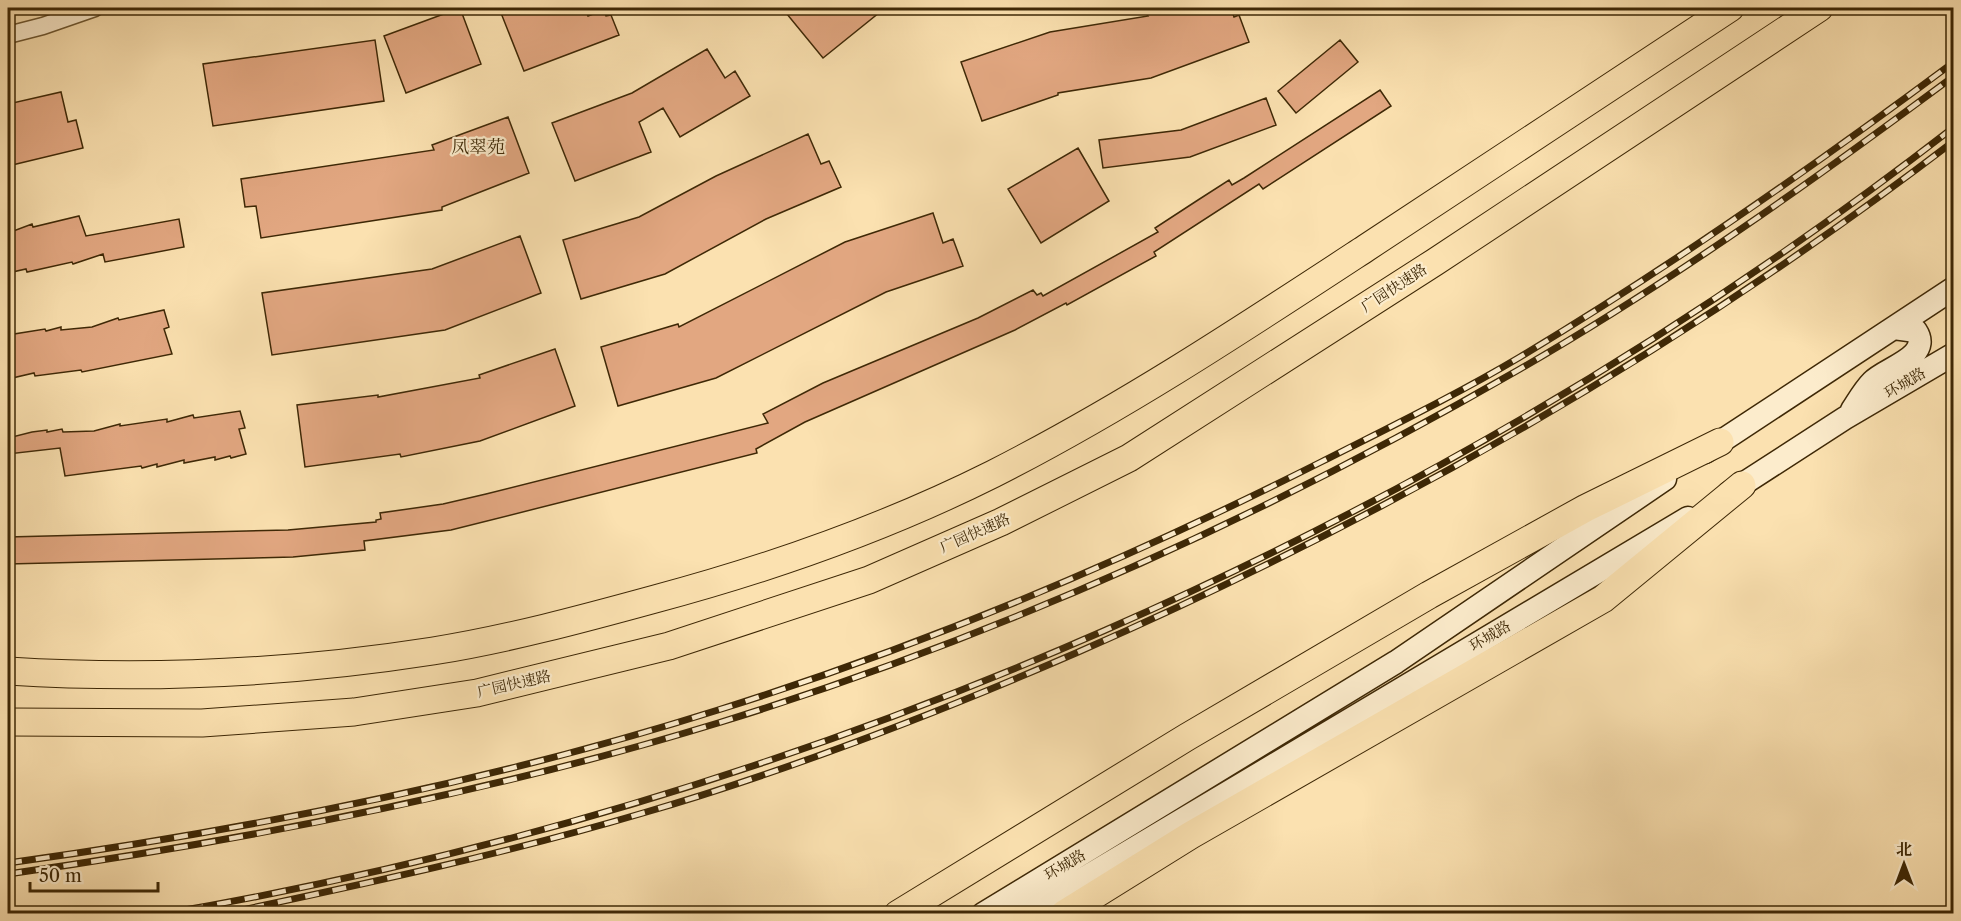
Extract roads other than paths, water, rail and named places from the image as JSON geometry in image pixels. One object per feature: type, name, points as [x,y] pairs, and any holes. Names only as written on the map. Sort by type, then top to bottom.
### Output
[{"type":"highway","points":[[8,671],[73,675],[191,675],[309,667],[435,651],[567,623],[753,573],[871,528],[989,476],[1098,419],[1203,356],[1730,8]]},
{"type":"highway","name":"广园快速路","points":[[8,722],[202,723],[354,712],[477,693],[669,646],[869,580],[1001,522],[1129,458],[1445,255],[1819,8]]},
{"type":"highway","points":[[898,914],[1188,737],[1429,595],[1586,508],[1720,442]]},
{"type":"highway","points":[[1064,914],[1191,836],[1603,600],[1742,486]]},
{"type":"main road","name":"环城路","points":[[983,914],[1396,662],[1720,442],[1953,288]]},
{"type":"main road","points":[[1845,418],[1873,381],[1915,354],[1920,345],[1920,338],[1916,331],[1894,328]]},
{"type":"main road","name":"环城路","points":[[1024,914],[1742,486],[1845,418],[1953,354]]},
{"type":"street","points":[[8,35],[95,8]]},
{"type":"railway","points":[[8,863],[187,835],[366,802],[543,760],[631,736],[796,685],[873,658],[1025,598],[1248,498],[1422,411],[1496,371],[1686,252],[1848,140],[1954,62]]},
{"type":"railway","points":[[8,874],[277,830],[543,772],[718,723],[822,689],[1028,612],[1229,522],[1327,474],[1520,369],[1632,301],[1741,229],[1954,76]]},
{"type":"railway","points":[[162,914],[403,865],[641,801],[876,723],[1106,630],[1329,524],[1546,404],[1755,272],[1954,127]]},
{"type":"railway","points":[[223,914],[487,855],[591,828],[698,796],[862,740],[1076,653],[1307,544],[1420,486],[1530,424],[1639,358],[1746,289],[1851,217],[1954,141]]},
{"type":"district","name":"凤翠苑","points":[[478,147]]}]
